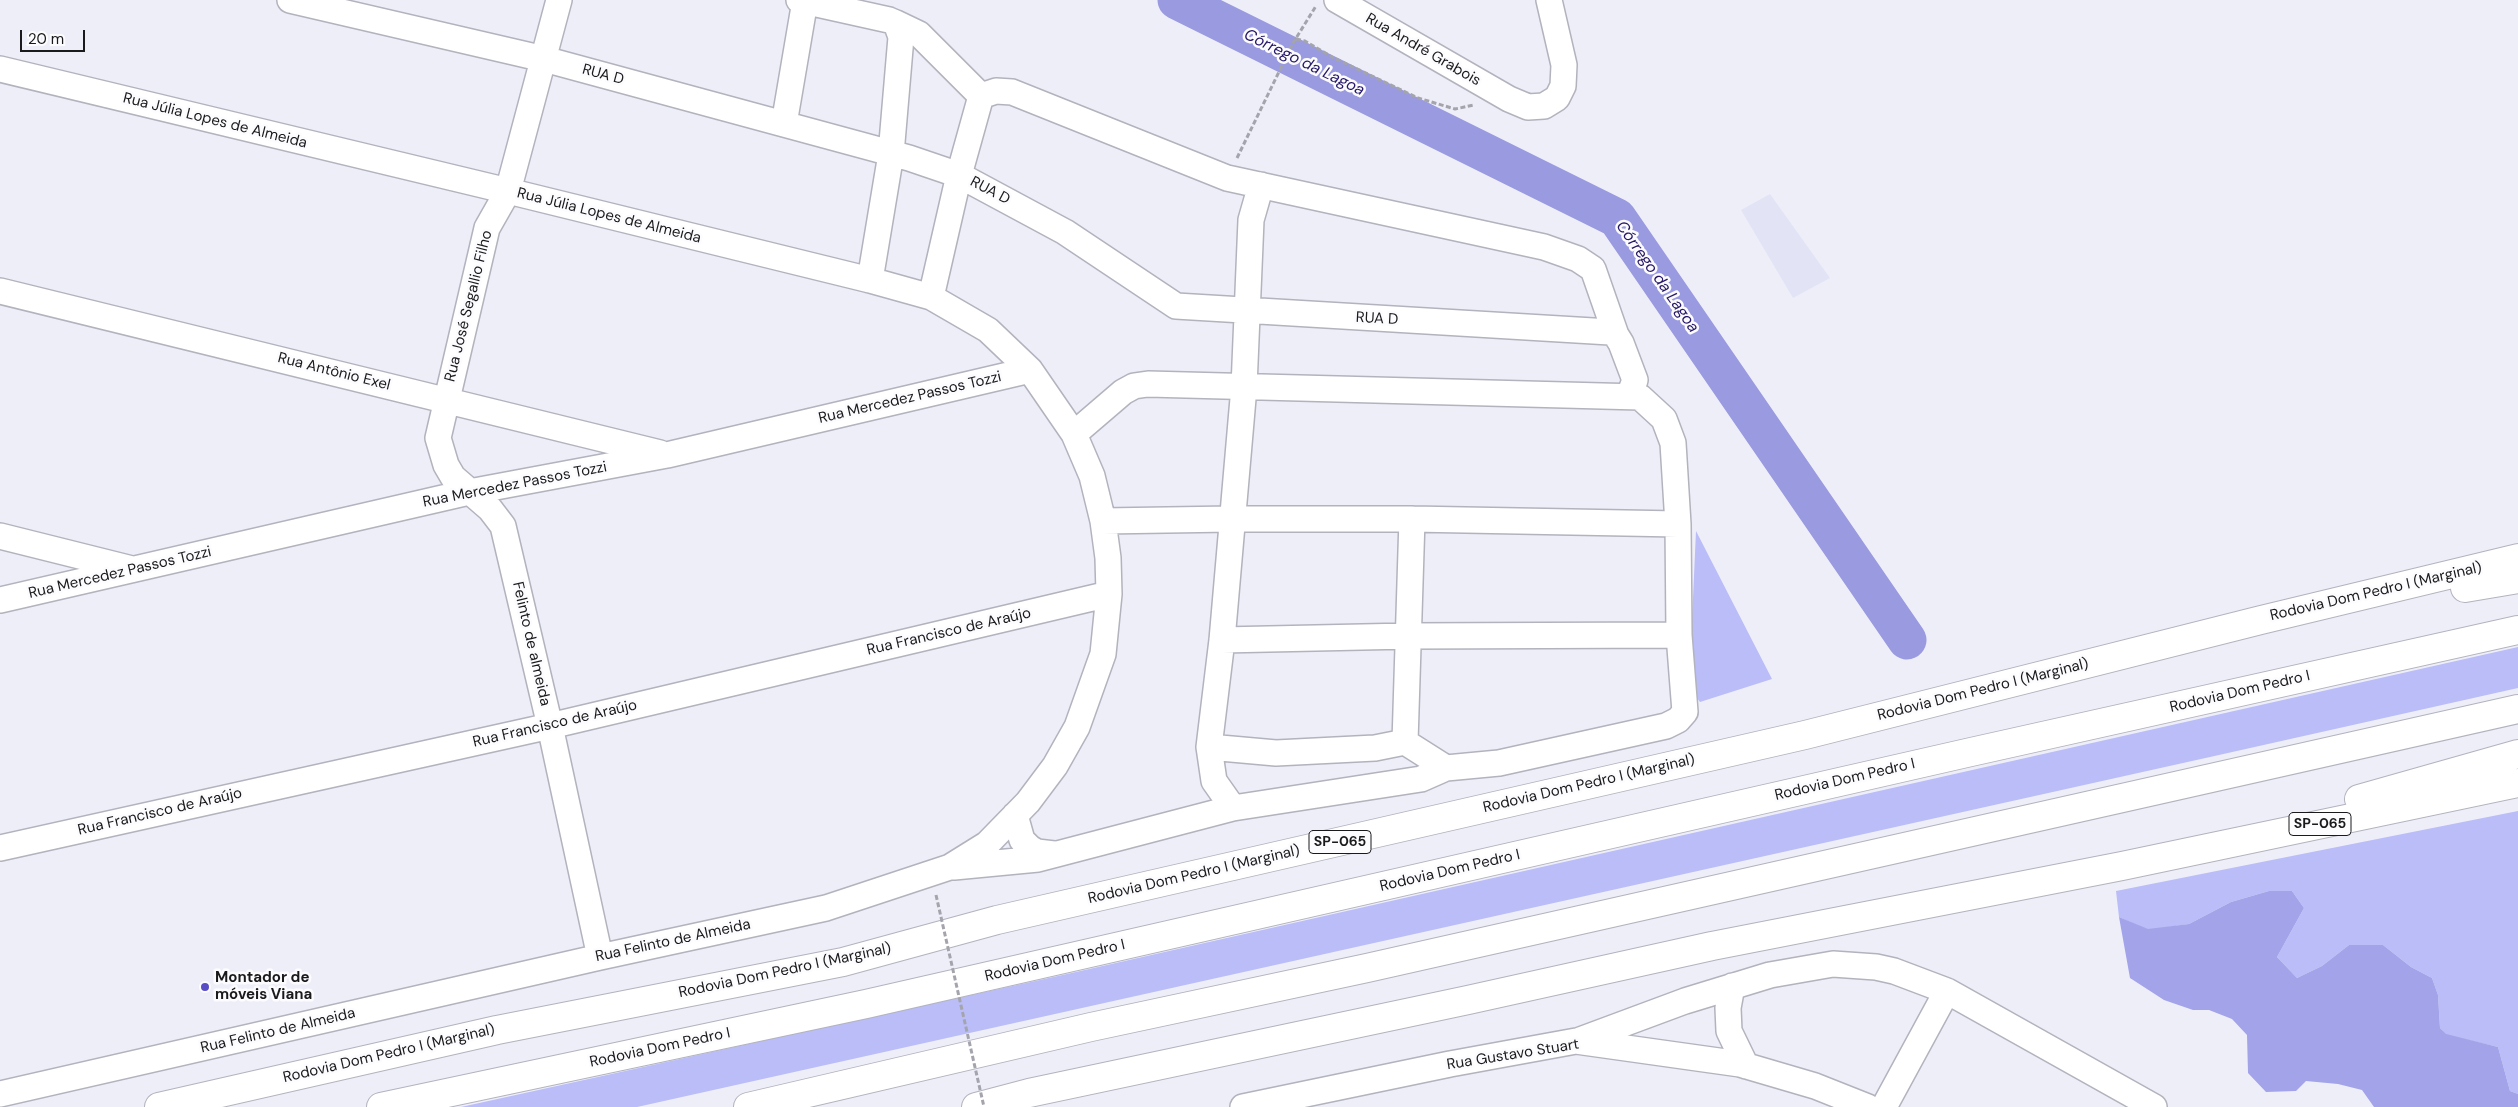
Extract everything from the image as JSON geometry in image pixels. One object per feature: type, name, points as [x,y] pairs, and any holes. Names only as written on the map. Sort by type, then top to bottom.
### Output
[{"type":"highway","name":"Rodovia Dom Pedro I (Marginal)","points":[[159,1107],[497,1030],[843,962],[997,920],[1805,735],[2261,620],[2518,558]]},
{"type":"highway","points":[[2261,620],[2518,579]]},
{"type":"highway","name":"Rodovia Dom Pedro I","points":[[381,1107],[876,1002],[1971,752],[2518,630]]},
{"type":"highway","points":[[748,1107],[1091,1027],[1376,966],[2518,709]]},
{"type":"highway","points":[[2122,866],[2518,754]]},
{"type":"highway","name":"SP-065","points":[[976,1107],[1038,1091],[1712,946],[2122,866],[2518,783]]},
{"type":"street","name":"RUA D","points":[[290,0],[544,59],[784,124],[959,175],[1065,232],[1176,306],[1246,312],[1600,331],[1616,335]]},
{"type":"street","name":"Rua José Segallio Filho","points":[[469,492],[453,477],[440,451],[438,438],[486,228],[508,191],[558,0]]},
{"type":"street","name":"Rua André Grabois","points":[[1337,0],[1509,99],[1528,107],[1544,106],[1556,98],[1563,86],[1564,65],[1549,0]]},
{"type":"street","points":[[784,124],[802,1],[896,23],[919,34],[981,96]]},
{"type":"street","points":[[870,280],[891,154],[901,37],[896,23]]},
{"type":"street","name":"Rua Júlia Lopes de Almeida","points":[[0,69],[508,191],[870,280],[931,297],[988,330],[1030,370],[1074,434],[1092,476],[1103,521]]},
{"type":"street","points":[[981,96],[996,91],[1012,92],[1227,178],[1544,247],[1578,259],[1593,269],[1616,335],[1635,380],[1629,396]]},
{"type":"street","points":[[931,297],[959,175],[981,96]]},
{"type":"street","points":[[1233,808],[1214,781],[1209,747],[1222,640],[1231,518],[1244,387],[1251,220],[1261,185]]},
{"type":"street","name":"Rua Antônio Exel","points":[[0,291],[446,399],[667,455]]},
{"type":"street","name":"Rua Mercedez Passos Tozzi","points":[[0,600],[137,570],[469,492],[667,455],[1030,370]]},
{"type":"street","points":[[950,867],[1038,859],[1233,808],[1421,779],[1446,768],[1499,763],[1666,726],[1678,720],[1685,712],[1679,635],[1678,524],[1673,443],[1664,419],[1640,397],[1134,386],[1123,392],[1074,434]]},
{"type":"street","name":"Felinto de almeida","points":[[469,492],[490,509],[503,526],[550,726],[600,957]]},
{"type":"street","points":[[1103,521],[1231,518],[1678,524]]},
{"type":"street","points":[[1405,742],[1412,519]]},
{"type":"street","name":"Rua Felinto de Almeida","points":[[0,1094],[600,957],[826,908],[950,867],[987,844],[1015,815],[1055,766],[1077,727],[1103,654],[1109,594],[1108,558],[1103,521]]},
{"type":"street","points":[[0,536],[137,570]]},
{"type":"street","points":[[44,590],[51,548]]},
{"type":"street","name":"Rua Francisco de Araújo","points":[[0,848],[550,726],[1109,594]]},
{"type":"street","points":[[1222,640],[1409,636],[1679,635]]},
{"type":"street","points":[[1209,747],[1276,753],[1375,748],[1405,742],[1446,768]]},
{"type":"street","points":[[1015,815],[1022,840],[1030,848],[1037,852],[1055,854]]},
{"type":"street","points":[[1576,1041],[1732,986],[1770,975],[1834,964],[1876,967],[1894,971],[1947,991],[2154,1107]]},
{"type":"street","points":[[1732,986],[1728,1008],[1729,1031],[1746,1066]]},
{"type":"street","points":[[1884,1107],[1947,991]]},
{"type":"street","name":"Rua Gustavo Stuart","points":[[1255,1106],[1576,1041],[1746,1066],[1816,1086],[1868,1107]]},
{"type":"path","points":[[1227,178],[1293,43],[1321,0]]},
{"type":"path","points":[[1296,39],[1305,41],[1332,57],[1418,98],[1455,109],[1509,99]]},
{"type":"path","points":[[936,895],[984,1107]]},
{"type":"shaded area","points":[[1770,194],[1830,278],[1793,298],[1741,210]]},
{"type":"shaded area","points":[[1696,531],[1772,679],[1700,702],[1689,688]]},
{"type":"shaded area","points":[[2518,647],[2518,688],[2210,757],[637,1107],[461,1107],[1067,974]]},
{"type":"shaded area","points":[[2518,811],[2518,1094],[2510,1091],[2498,1047],[2446,1035],[2440,1028],[2438,995],[2432,978],[2411,967],[2383,945],[2349,945],[2322,966],[2297,978],[2277,957],[2304,908],[2292,891],[2269,891],[2231,902],[2189,924],[2148,930],[2119,917],[2116,891]]},
{"type":"shaded area","points":[[2269,891],[2292,891],[2304,908],[2277,957],[2297,978],[2322,966],[2349,945],[2383,945],[2411,967],[2432,978],[2438,995],[2440,1028],[2446,1034],[2498,1047],[2510,1091],[2518,1094],[2518,1107],[2374,1107],[2362,1090],[2338,1084],[2306,1081],[2296,1091],[2266,1092],[2248,1073],[2247,1035],[2232,1019],[2209,1010],[2193,1010],[2164,1000],[2130,978],[2119,917],[2148,929],[2189,924],[2231,902]]},
{"type":"waterway","name":"Córrego da Lagoa","points":[[1177,0],[1617,218],[1907,640]]},
{"type":"place","name":"Montador de móveis Viana","points":[[205,987]]}]
